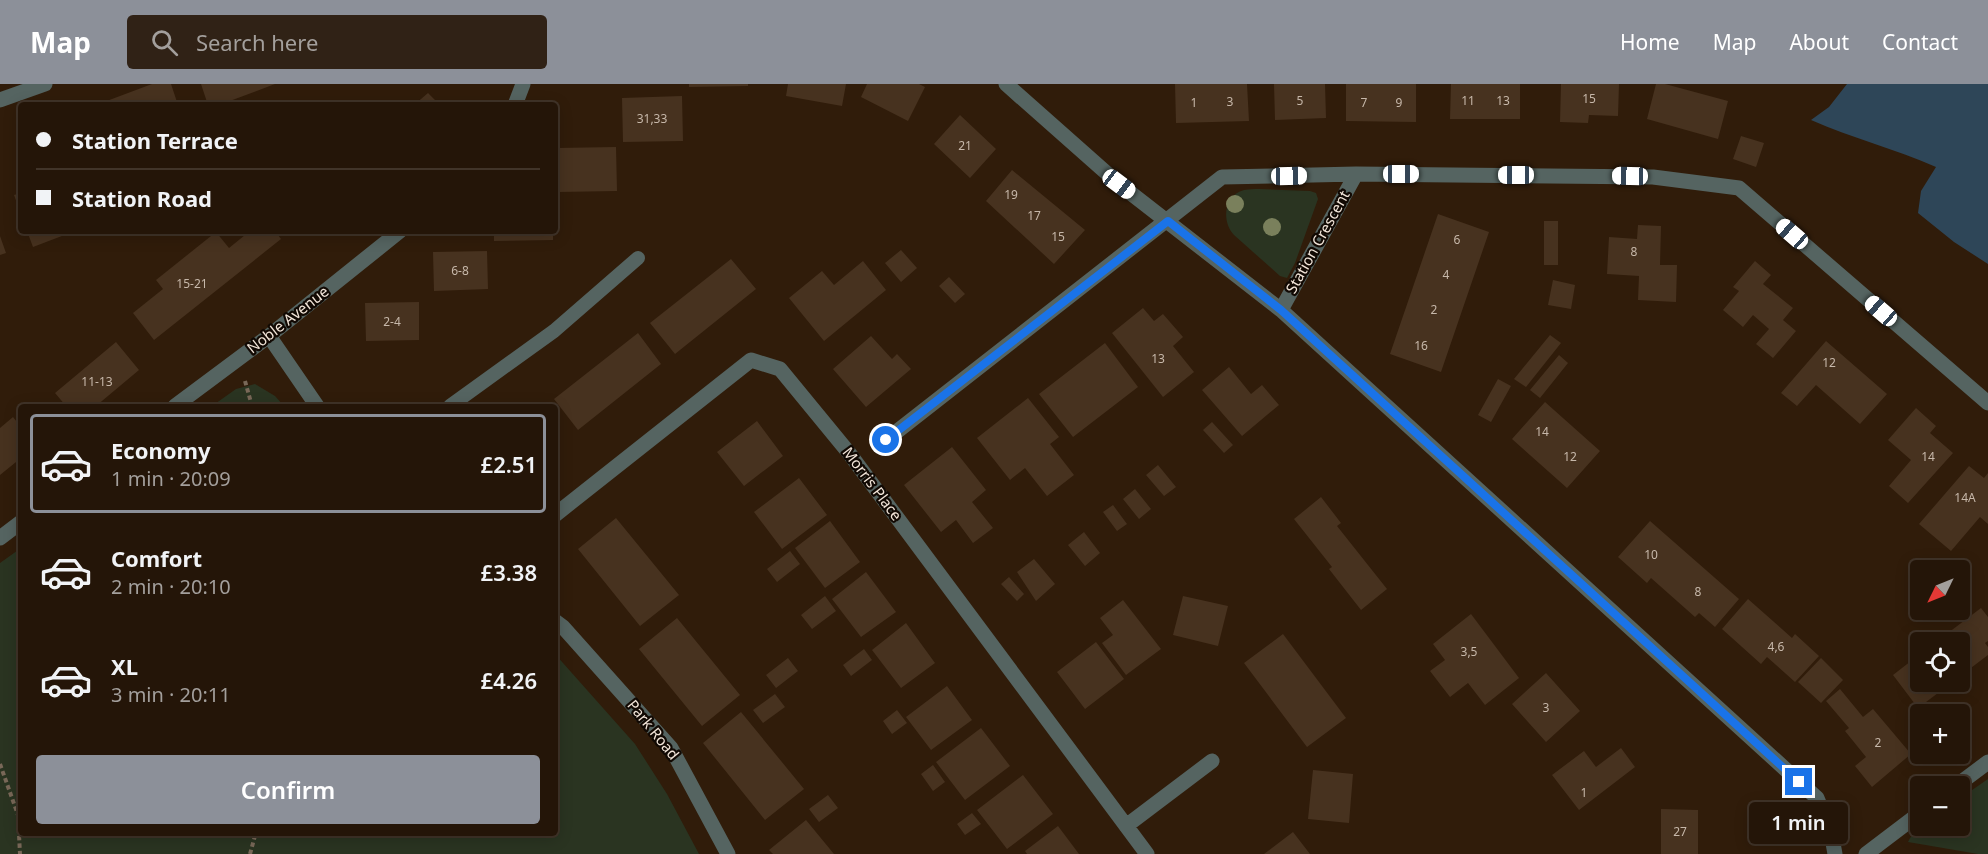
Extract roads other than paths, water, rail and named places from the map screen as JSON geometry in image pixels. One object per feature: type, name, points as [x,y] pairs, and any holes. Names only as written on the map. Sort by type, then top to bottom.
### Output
[{"type":"street","points":[[0,100],[45,84]]},
{"type":"street","points":[[516,102],[523,84]]},
{"type":"street","points":[[1006,84],[1119,184],[1281,310],[1817,798],[1831,832],[1835,854]]},
{"type":"street","name":"Station Crescent","points":[[1281,310],[1356,174]]},
{"type":"street","name":"Station Crescent","points":[[886,440],[1222,177],[1356,174],[1653,177],[1738,188],[1988,404]]},
{"type":"street","name":"Noble Avenue","points":[[178,404],[269,336],[396,234]]},
{"type":"street","points":[[269,336],[316,404]]},
{"type":"street","name":"Morris Place","points":[[558,513],[751,360],[780,369],[849,453],[1147,854]]},
{"type":"street","points":[[0,538],[18,524]]},
{"type":"street","name":"Park Road","points":[[558,623],[671,748],[728,854]]},
{"type":"street","points":[[1126,826],[1212,761]]},
{"type":"street","points":[[1969,776],[1988,762]]},
{"type":"street","points":[[1866,854],[1910,821]]},
{"type":"lane","points":[[453,404],[554,331],[638,258]]},
{"type":"water","points":[[1847,84],[1988,84],[1988,264],[1954,242],[1918,213],[1921,191],[1936,167],[1811,120],[1829,107]]}]
